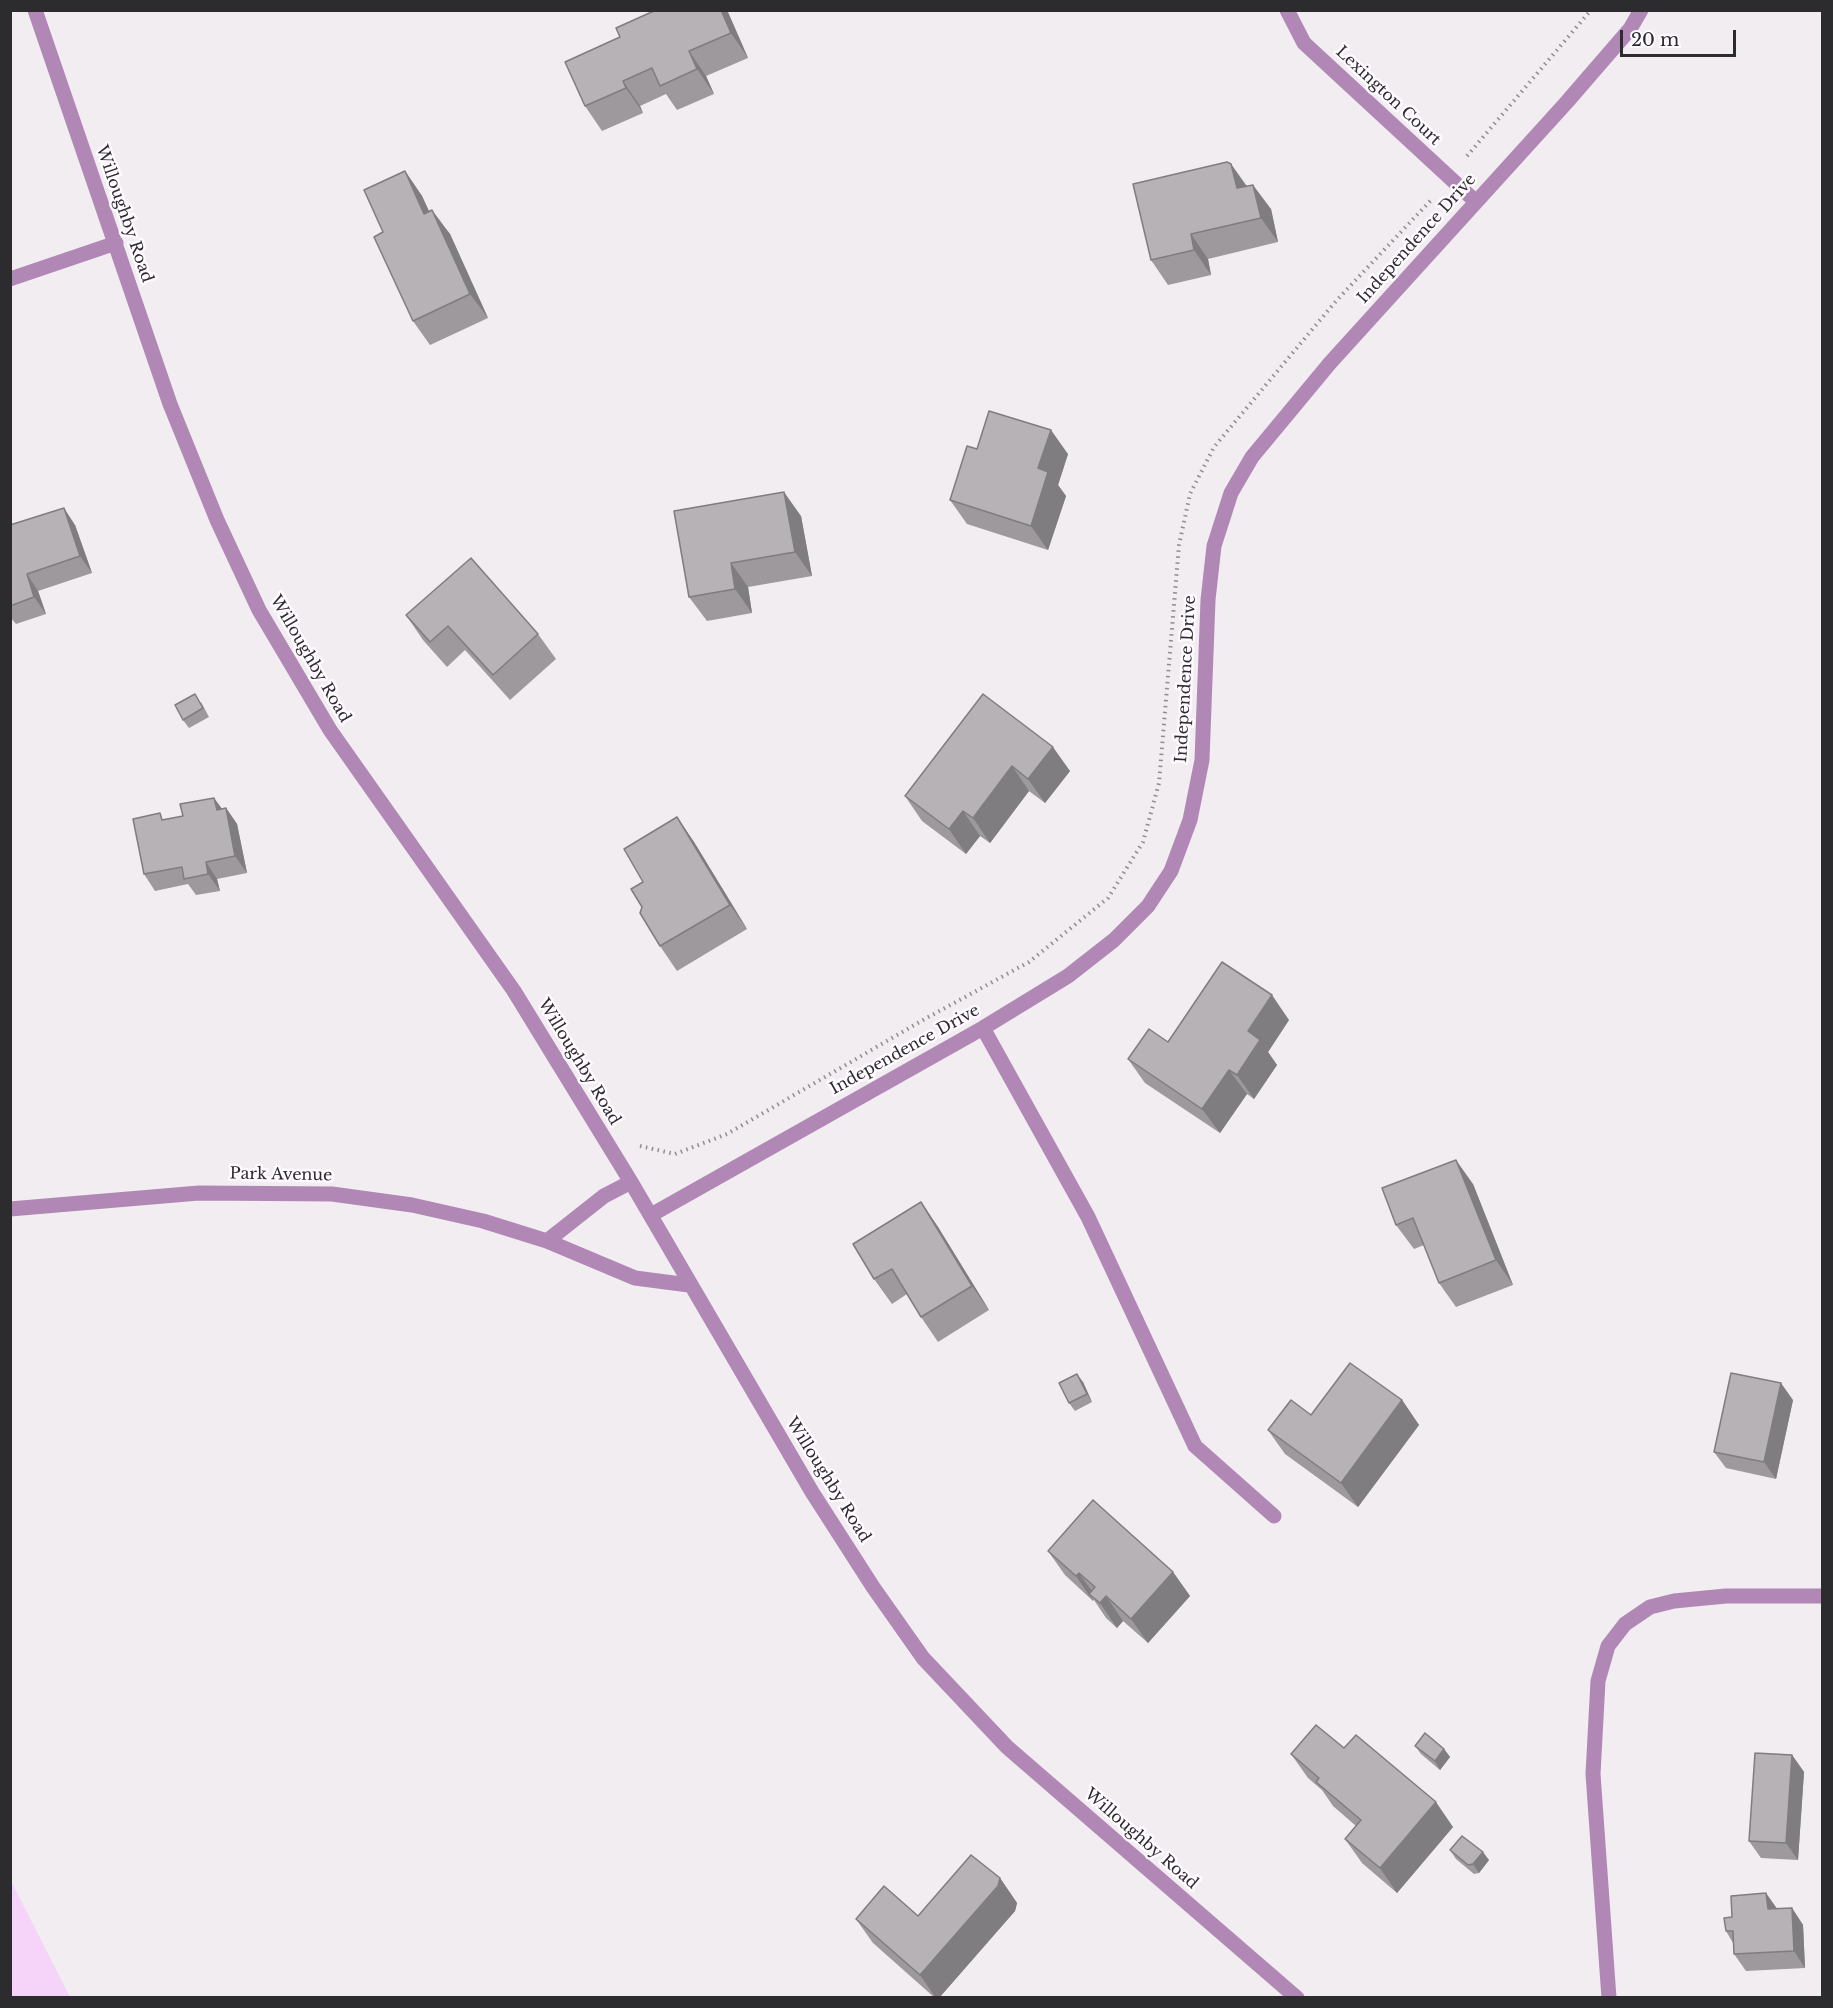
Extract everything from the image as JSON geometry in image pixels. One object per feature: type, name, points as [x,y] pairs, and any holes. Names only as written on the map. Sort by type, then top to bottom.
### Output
[{"type":"street","name":"Willoughby Road","points":[[35,10],[170,404],[217,520],[259,610],[330,730],[514,991],[651,1215],[689,1285],[812,1492],[873,1587],[923,1658],[1007,1747],[1297,1998]]},
{"type":"street","name":"Lexington Court","points":[[1287,10],[1304,43],[1475,201]]},
{"type":"street","name":"Independence Drive","points":[[651,1215],[983,1028],[1068,976],[1114,940],[1148,906],[1171,871],[1190,820],[1202,760],[1208,600],[1214,546],[1231,493],[1252,457],[1268,436],[1475,201],[1566,103],[1630,29],[1641,10]]},
{"type":"street","points":[[10,279],[116,243]]},
{"type":"street","points":[[983,1028],[1088,1217],[1195,1446],[1274,1516]]},
{"type":"street","points":[[547,1241],[603,1196],[631,1182]]},
{"type":"street","name":"Park Avenue","points":[[10,1209],[199,1193],[332,1194],[422,1208],[492,1224],[547,1241],[635,1278],[689,1285]]},
{"type":"street","points":[[1609,1998],[1593,1774],[1598,1681],[1608,1646],[1625,1624],[1650,1607],[1674,1601],[1726,1596],[1822,1596]]},
{"type":"path","points":[[616,1157],[635,1146],[648,1146],[675,1154],[728,1134],[923,1020],[1029,962],[1108,898],[1143,842],[1159,783],[1179,545],[1190,494],[1214,447],[1336,301],[1451,179],[1477,143],[1591,10]]},
{"type":"shaded area","points":[[11,1881],[70,1997],[11,1997]]},
{"type":"building","points":[[656,10],[721,10],[731,33],[689,51],[697,69],[660,86],[652,68],[623,81],[626,88],[585,106],[565,62],[620,37],[616,28]]},
{"type":"building","points":[[1227,162],[1231,164],[1237,188],[1253,185],[1261,218],[1191,234],[1194,250],[1151,260],[1133,184]]},
{"type":"building","points":[[405,171],[424,214],[432,210],[470,294],[413,321],[374,237],[383,232],[364,190]]},
{"type":"building","points":[[989,411],[1051,430],[1038,468],[1048,472],[1031,526],[950,500],[967,446],[977,449]]},
{"type":"building","points":[[784,492],[795,552],[731,563],[735,589],[689,597],[674,511]]},
{"type":"building","points":[[64,508],[80,556],[27,574],[34,597],[10,606],[10,525]]},
{"type":"building","points":[[471,558],[538,634],[493,675],[448,626],[430,642],[406,615]]},
{"type":"building","points":[[195,694],[203,708],[183,720],[175,705]]},
{"type":"building","points":[[983,694],[1053,747],[1028,779],[1012,766],[973,818],[963,811],[949,829],[905,796]]},
{"type":"building","points":[[214,798],[217,810],[226,808],[235,856],[206,862],[208,874],[184,879],[182,867],[144,874],[133,819],[160,813],[162,820],[183,816],[180,804]]},
{"type":"building","points":[[677,817],[730,905],[660,946],[640,913],[642,907],[631,889],[643,882],[624,849]]},
{"type":"building","points":[[1222,962],[1272,995],[1248,1031],[1260,1040],[1237,1075],[1229,1070],[1202,1109],[1128,1059],[1149,1029],[1168,1042]]},
{"type":"building","points":[[1456,1160],[1496,1260],[1439,1283],[1413,1218],[1396,1225],[1382,1188]]},
{"type":"building","points":[[921,1202],[972,1286],[921,1317],[892,1269],[874,1279],[853,1244]]},
{"type":"building","points":[[1350,1363],[1402,1400],[1341,1483],[1268,1430],[1291,1400],[1311,1415]]},
{"type":"building","points":[[1731,1373],[1781,1383],[1764,1462],[1714,1452]]},
{"type":"building","points":[[1077,1374],[1087,1394],[1069,1403],[1059,1383]]},
{"type":"building","points":[[1093,1500],[1173,1572],[1131,1619],[1106,1596],[1100,1603],[1089,1594],[1095,1587],[1079,1573],[1076,1576],[1048,1551]]},
{"type":"building","points":[[1316,1725],[1344,1748],[1356,1735],[1436,1802],[1380,1868],[1345,1839],[1361,1820],[1316,1782],[1319,1778],[1291,1754]]},
{"type":"building","points":[[1425,1733],[1444,1749],[1435,1761],[1415,1746]]},
{"type":"building","points":[[1755,1753],[1792,1755],[1786,1843],[1749,1841]]},
{"type":"building","points":[[1462,1836],[1483,1852],[1473,1864],[1468,1865],[1450,1850]]},
{"type":"building","points":[[971,1855],[1000,1878],[998,1886],[920,1975],[856,1919],[884,1886],[918,1916]]},
{"type":"building","points":[[1766,1893],[1768,1909],[1792,1908],[1794,1951],[1734,1954],[1733,1931],[1726,1931],[1724,1918],[1732,1917],[1731,1896]]}]
